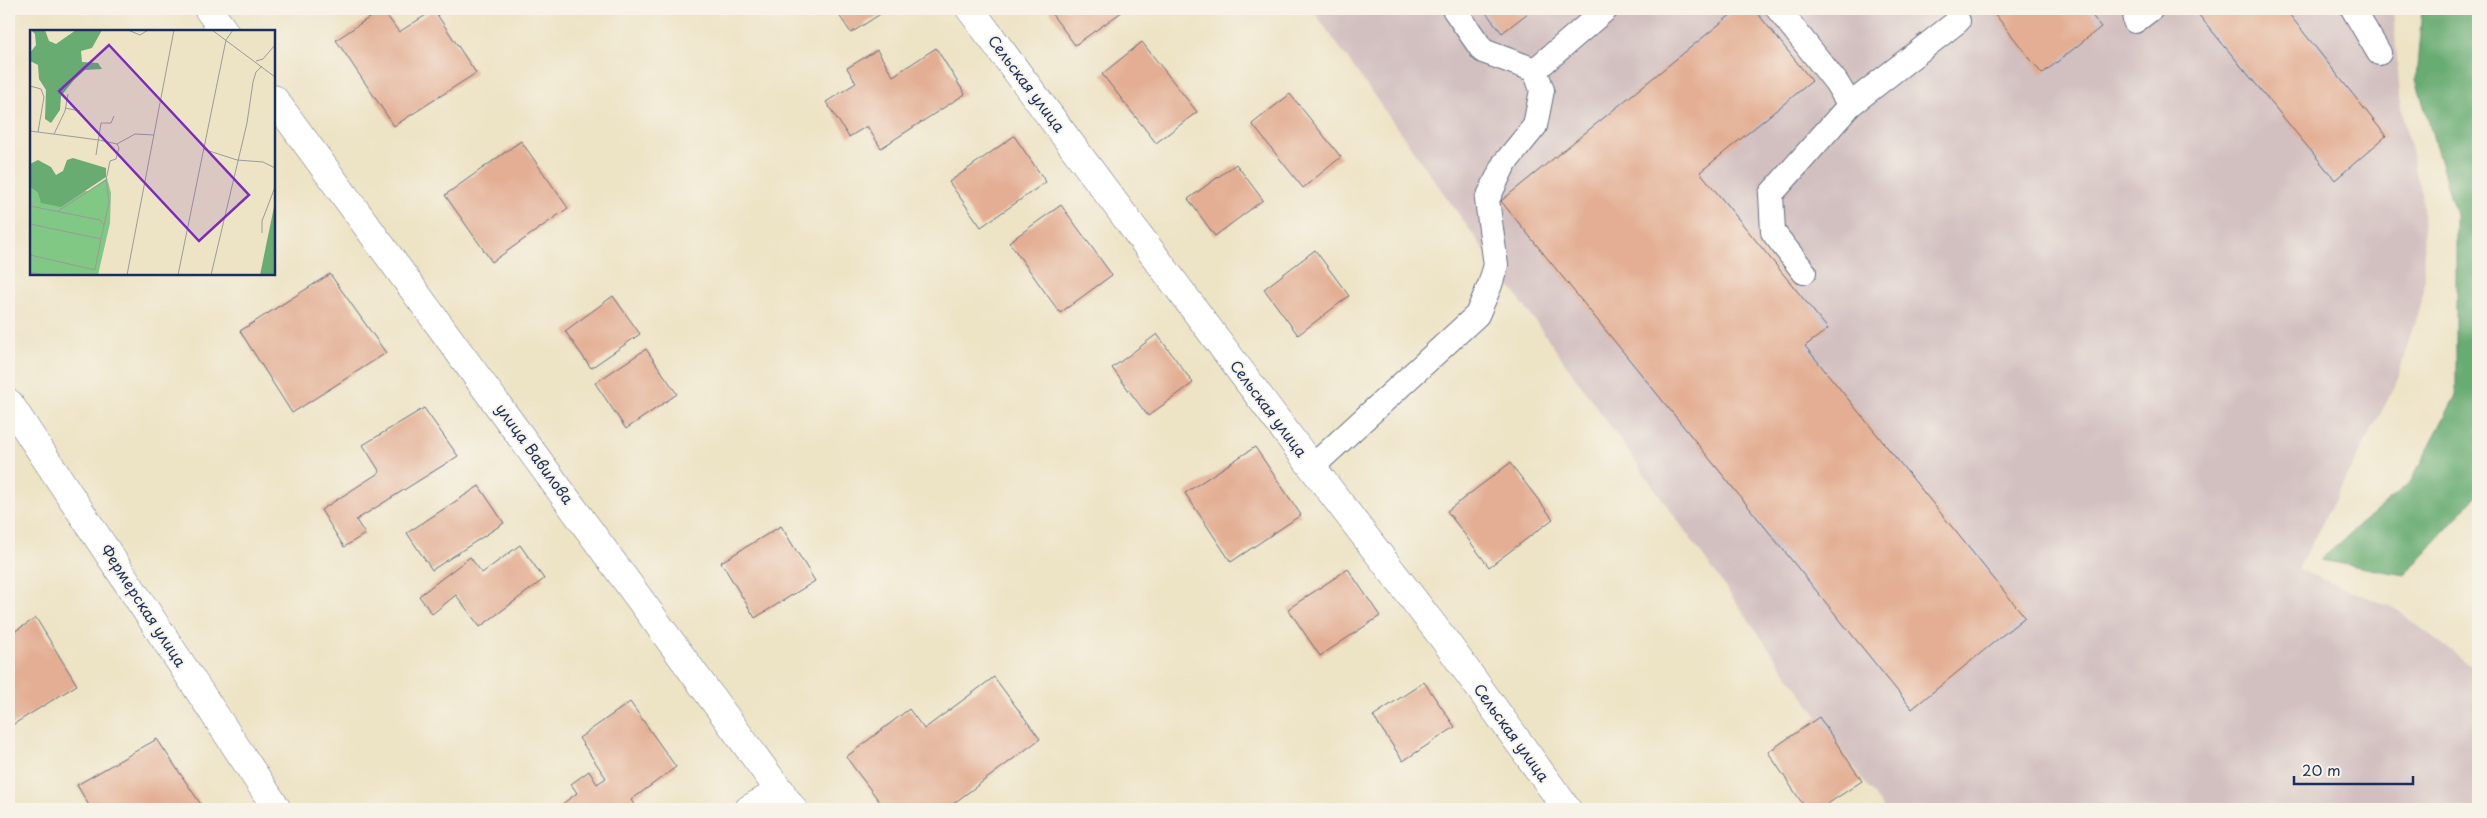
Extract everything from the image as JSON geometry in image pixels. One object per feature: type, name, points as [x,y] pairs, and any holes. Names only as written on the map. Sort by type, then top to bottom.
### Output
[{"type":"street","points":[[208,9],[223,30]]},
{"type":"street","name":"Сельская улица","points":[[970,9],[1312,467],[1446,642],[1567,809]]},
{"type":"street","name":"улица Вавилова","points":[[275,100],[787,800]]},
{"type":"street","name":"Фермерская улица","points":[[9,403],[277,809]]},
{"type":"street","points":[[749,809],[787,800]]},
{"type":"lane","points":[[1454,9],[1483,51],[1535,70]]},
{"type":"lane","points":[[1535,70],[1606,9]]},
{"type":"lane","points":[[1778,9],[1836,82],[1850,105]]},
{"type":"lane","points":[[2353,9],[2379,53]]},
{"type":"lane","points":[[1804,272],[1773,232],[1771,194],[1850,105],[1958,21]]},
{"type":"lane","points":[[1312,467],[1477,315],[1496,265],[1487,200],[1504,164],[1535,126],[1542,90],[1535,70]]},
{"type":"shaded area","points":[[1312,9],[2393,9],[2401,109],[2423,202],[2424,291],[2395,386],[2298,569],[2396,609],[2478,671],[2478,809],[1884,809]]},
{"type":"green space","points":[[2422,9],[2478,9],[2478,494],[2405,575],[2320,560],[2411,481],[2456,395],[2456,215],[2416,79]]},
{"type":"building","points":[[382,9],[399,32],[434,10],[476,73],[394,126],[336,40]]},
{"type":"building","points":[[835,9],[888,9],[851,33]]},
{"type":"building","points":[[1048,9],[1126,9],[1075,45]]},
{"type":"building","points":[[1483,9],[1533,9],[1502,33]]},
{"type":"building","points":[[1738,9],[1754,9],[1812,81],[1700,172],[1828,329],[1805,346],[2025,617],[1912,709],[1501,201]]},
{"type":"building","points":[[1991,9],[2087,9],[2101,27],[2042,74]]},
{"type":"building","points":[[2204,9],[2285,9],[2386,136],[2335,180],[2198,14]]},
{"type":"building","points":[[1142,42],[1197,112],[1156,143],[1102,74]]},
{"type":"building","points":[[936,48],[965,94],[881,148],[867,126],[849,137],[826,102],[856,83],[847,68],[877,50],[893,76]]},
{"type":"building","points":[[1290,94],[1341,157],[1303,188],[1252,124]]},
{"type":"building","points":[[1014,136],[1046,182],[981,227],[949,182]]},
{"type":"building","points":[[521,141],[568,208],[492,262],[445,195]]},
{"type":"building","points":[[1236,164],[1263,200],[1215,236],[1188,199]]},
{"type":"building","points":[[1061,205],[1112,275],[1060,313],[1009,242]]},
{"type":"building","points":[[1315,250],[1349,296],[1298,335],[1264,289]]},
{"type":"building","points":[[330,274],[386,353],[292,413],[240,331]]},
{"type":"building","points":[[613,296],[640,334],[591,368],[565,331]]},
{"type":"building","points":[[1157,334],[1193,383],[1148,416],[1112,368]]},
{"type":"building","points":[[646,349],[677,394],[626,429],[595,383]]},
{"type":"building","points":[[424,408],[458,456],[356,520],[365,534],[344,547],[321,510],[380,472],[363,445]]},
{"type":"building","points":[[1255,447],[1301,515],[1231,562],[1185,493]]},
{"type":"building","points":[[1510,463],[1553,519],[1489,567],[1447,511]]},
{"type":"building","points":[[479,486],[504,523],[432,570],[407,533]]},
{"type":"building","points":[[781,526],[815,581],[755,618],[721,562]]},
{"type":"building","points":[[520,545],[544,579],[480,627],[456,595],[432,614],[419,596],[470,557],[482,573]]},
{"type":"building","points":[[1348,569],[1380,616],[1320,656],[1288,609]]},
{"type":"building","points":[[36,618],[77,685],[9,727],[9,635]]},
{"type":"building","points":[[994,677],[1040,739],[946,809],[885,809],[846,757],[909,709],[924,729]]},
{"type":"building","points":[[1424,682],[1455,727],[1403,761],[1373,716]]},
{"type":"building","points":[[630,702],[676,767],[631,800],[637,809],[558,809],[577,793],[571,784],[589,771],[597,784],[606,778],[579,738]]},
{"type":"building","points":[[1819,717],[1862,781],[1820,809],[1806,809],[1768,752]]},
{"type":"building","points":[[157,739],[204,809],[91,809],[77,785]]}]
